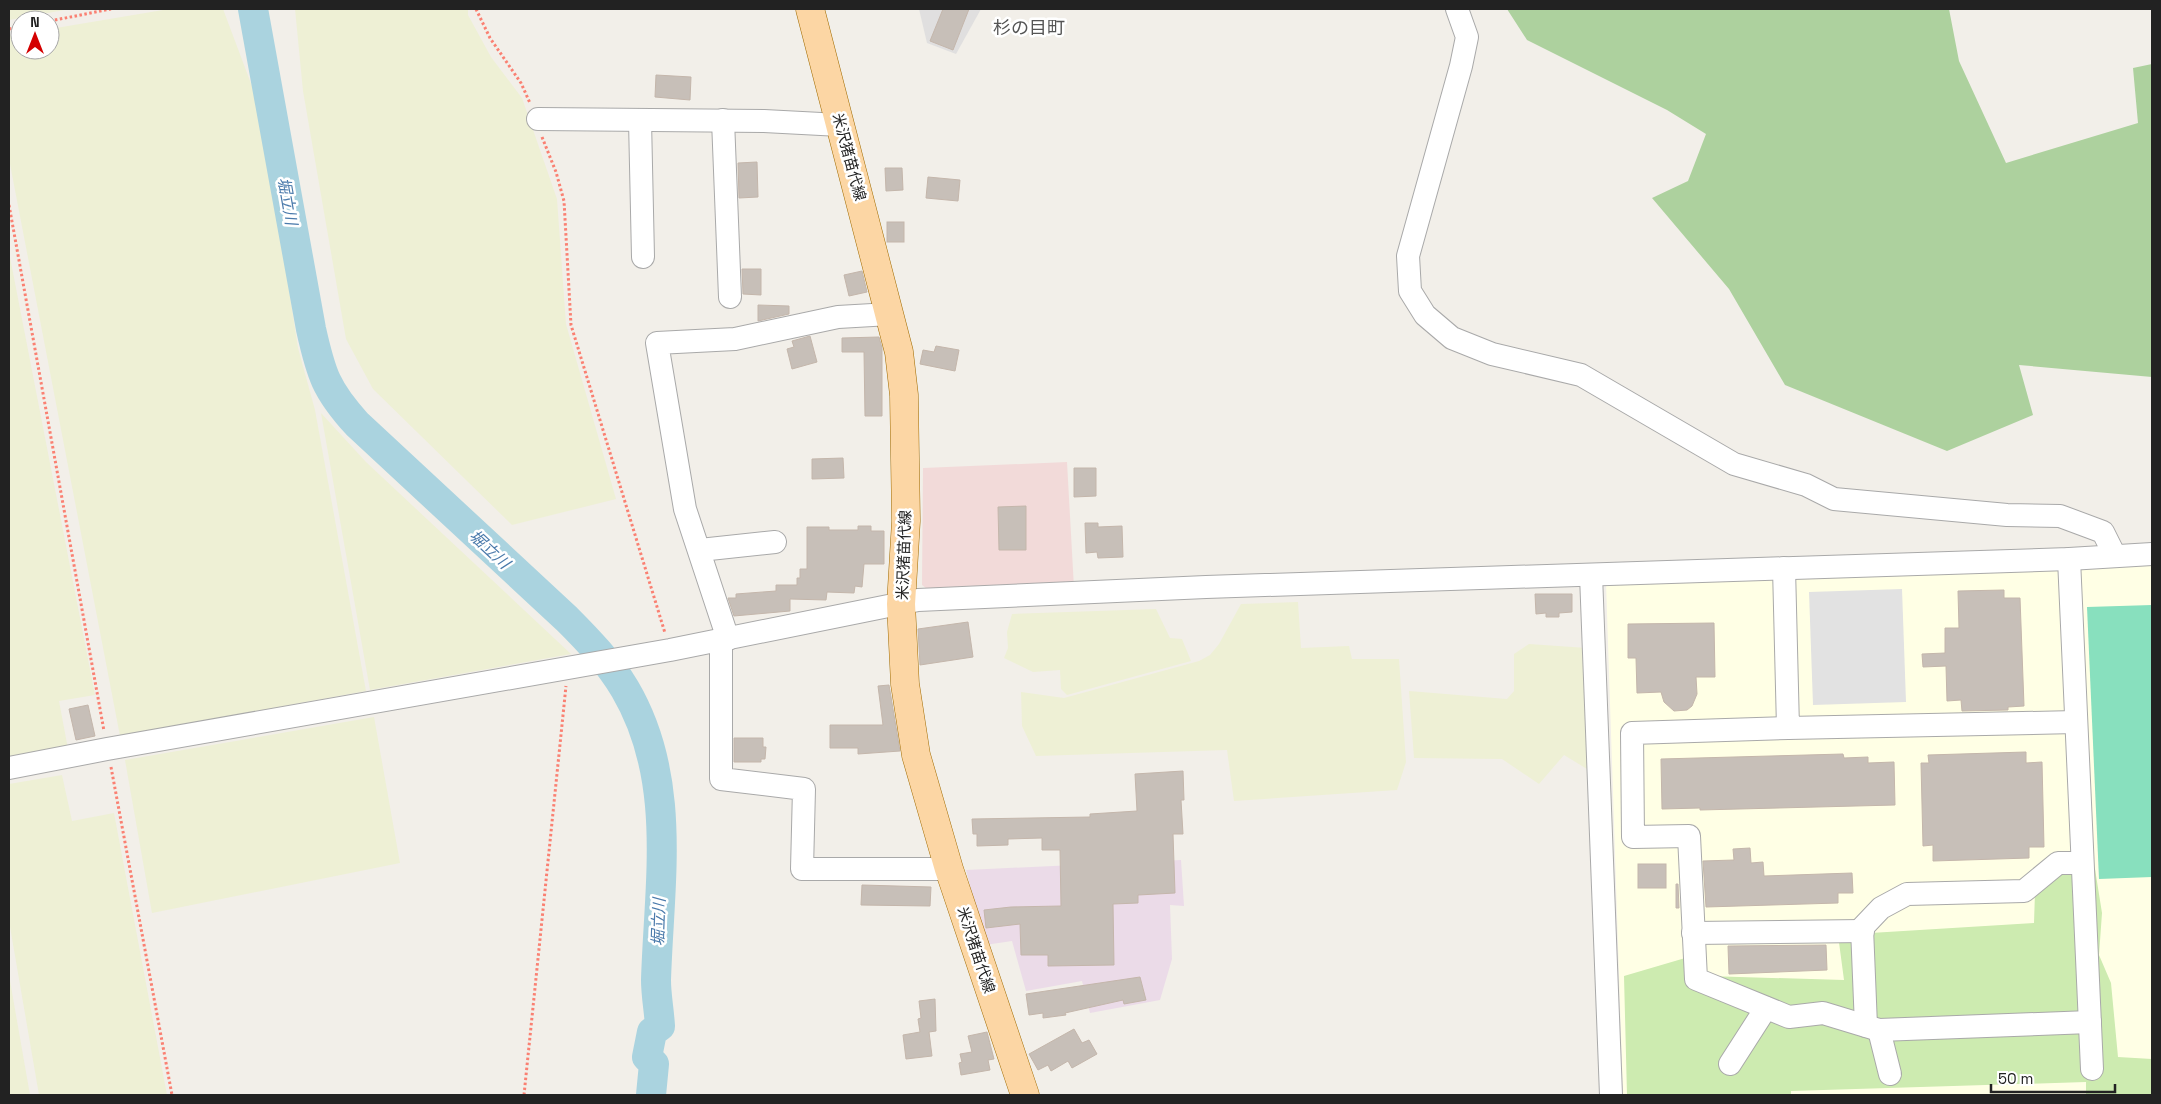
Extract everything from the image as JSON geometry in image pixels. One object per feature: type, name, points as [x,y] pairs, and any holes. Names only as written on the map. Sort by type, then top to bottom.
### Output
[{"type":"main road","name":"米沢猪苗代線","points":[[810,9],[890,314],[898,352],[904,395],[906,521],[901,604],[905,684],[916,755],[949,869],[1025,1095]]},
{"type":"street","points":[[1457,9],[1467,37],[1461,66],[1408,256],[1410,291],[1425,315],[1452,338],[1492,354],[1581,375],[1734,464],[1806,485],[1834,499],[2007,515],[2060,516],[2103,532],[2115,556]]},
{"type":"street","points":[[538,118],[722,120],[840,125]]},
{"type":"street","points":[[640,120],[643,257]]},
{"type":"street","points":[[722,120],[730,297]]},
{"type":"street","points":[[890,314],[838,317],[735,339],[657,343],[685,509],[700,550],[724,639],[721,779],[804,789],[802,869],[949,869]]},
{"type":"street","points":[[700,550],[775,542]]},
{"type":"street","points":[[9,768],[670,650],[918,600],[1206,587],[2068,559],[2152,554]]},
{"type":"street","points":[[2068,559],[2092,1070]]},
{"type":"street","points":[[1784,568],[1788,728]]},
{"type":"street","points":[[1591,575],[1611,1095]]},
{"type":"street","points":[[2076,722],[1632,733],[1633,837],[1689,836],[1696,978],[1766,1008],[1789,1017],[1824,1013],[1872,1028],[2090,1022]]},
{"type":"street","points":[[1890,1074],[1872,1028],[1862,928],[1881,908],[1907,894],[2024,891],[2058,863],[2082,863]]},
{"type":"street","points":[[1693,933],[1863,931]]},
{"type":"street","points":[[1730,1064],[1766,1008]]},
{"type":"path","points":[[60,19],[111,9]]},
{"type":"path","points":[[476,9],[490,38],[521,83],[538,118],[545,148],[556,172],[564,201],[570,326],[670,650]]},
{"type":"path","points":[[9,205],[107,749],[172,1095]]},
{"type":"path","points":[[524,1095],[577,666]]},
{"type":"shaded area","points":[[9,9],[70,9],[60,11],[10,10],[9,20]]},
{"type":"shaded area","points":[[169,9],[223,9],[262,113],[298,348],[315,410],[366,691],[120,736],[9,159],[9,36],[10,60],[60,60],[60,27]]},
{"type":"shaded area","points":[[295,9],[468,9],[468,15],[491,57],[522,98],[557,199],[566,324],[616,499],[512,525],[373,389],[346,339],[303,91]]},
{"type":"shaded area","points":[[919,9],[981,9],[956,54],[927,43]]},
{"type":"shaded area","points":[[9,252],[95,695],[59,701],[68,749],[9,759]]},
{"type":"shaded area","points":[[321,413],[366,462],[571,654],[370,690]]},
{"type":"shaded area","points":[[1067,462],[1074,588],[931,592],[922,585],[923,468]]},
{"type":"shaded area","points":[[2152,563],[2152,1095],[1623,1095],[1606,582]]},
{"type":"shaded area","points":[[1902,589],[1906,702],[1813,705],[1809,592]]},
{"type":"shaded area","points":[[1298,602],[1301,648],[1349,646],[1352,659],[1399,659],[1406,762],[1397,790],[1234,801],[1227,750],[1036,756],[1022,726],[1021,692],[1064,698],[1199,661],[1210,655],[1219,644],[1241,604]]},
{"type":"shaded area","points":[[1156,609],[1170,638],[1182,639],[1191,661],[1067,695],[1061,689],[1060,670],[1033,672],[1004,658],[1008,648],[1007,632],[1012,614]]},
{"type":"shaded area","points":[[1529,644],[1587,648],[1587,769],[1564,755],[1539,784],[1502,759],[1414,758],[1409,691],[1507,699],[1514,691],[1514,654]]},
{"type":"shaded area","points":[[374,717],[400,863],[152,913],[125,760]]},
{"type":"shaded area","points":[[62,775],[72,821],[114,813],[167,1095],[39,1095],[9,921],[9,784]]},
{"type":"shaded area","points":[[1181,860],[1184,906],[1170,905],[1172,959],[1160,1000],[1090,1013],[1082,981],[1026,991],[1012,941],[985,945],[966,870]]},
{"type":"shaded area","points":[[9,975],[30,1095],[9,1095]]},
{"type":"green space","points":[[1507,9],[1949,9],[1959,61],[2006,163],[2138,123],[2133,68],[2152,64],[2152,377],[2019,365],[2033,415],[1947,451],[1785,385],[1729,289],[1652,198],[1688,181],[1706,134],[1667,110],[1527,40]]},
{"type":"green space","points":[[2152,605],[2152,877],[2099,879],[2087,607]]},
{"type":"green space","points":[[2060,869],[2095,869],[2102,913],[2099,955],[2111,983],[2118,1057],[2152,1059],[2152,1095],[2086,1095],[2086,1082],[1791,1091],[1791,1095],[1627,1095],[1624,976],[1692,956],[1707,976],[1844,980],[1838,935],[2034,923],[2035,892]]},
{"type":"building","points":[[943,9],[969,9],[953,50],[930,41]]},
{"type":"building","points":[[656,75],[691,77],[690,100],[655,97]]},
{"type":"building","points":[[757,162],[758,197],[739,198],[738,163]]},
{"type":"building","points":[[885,168],[902,168],[903,190],[886,191]]},
{"type":"building","points":[[928,177],[960,180],[958,201],[926,198]]},
{"type":"building","points":[[887,222],[904,222],[904,242],[887,242]]},
{"type":"building","points":[[742,269],[761,269],[761,295],[743,294]]},
{"type":"building","points":[[862,271],[867,292],[849,296],[844,275]]},
{"type":"building","points":[[758,305],[789,306],[789,314],[758,321]]},
{"type":"building","points":[[810,336],[817,362],[792,369],[787,349],[794,347],[792,341]]},
{"type":"building","points":[[879,337],[882,348],[882,416],[865,416],[864,352],[842,352],[842,338]]},
{"type":"building","points":[[936,346],[959,350],[955,371],[920,364],[923,350],[934,352]]},
{"type":"building","points":[[843,458],[844,478],[812,479],[812,459]]},
{"type":"building","points":[[1074,468],[1096,468],[1096,496],[1074,497]]},
{"type":"building","points":[[1026,506],[1026,550],[999,550],[998,507]]},
{"type":"building","points":[[1085,523],[1098,523],[1098,527],[1122,526],[1123,557],[1098,558],[1097,552],[1086,553]]},
{"type":"building","points":[[858,526],[871,526],[871,531],[884,531],[884,564],[864,564],[862,587],[855,586],[854,593],[827,592],[826,600],[790,599],[790,611],[734,616],[728,598],[736,598],[736,594],[776,591],[776,585],[797,585],[797,578],[800,578],[800,569],[807,569],[807,527],[829,527],[829,530],[858,530]]},
{"type":"building","points":[[2004,590],[2004,598],[2020,598],[2024,706],[2008,707],[2008,710],[1962,711],[1961,700],[1947,701],[1946,666],[1923,667],[1922,654],[1945,653],[1945,628],[1959,628],[1958,591]]},
{"type":"building","points":[[1535,594],[1572,594],[1572,612],[1559,613],[1559,617],[1546,617],[1546,613],[1536,614]]},
{"type":"building","points":[[968,622],[973,657],[920,665],[918,629]]},
{"type":"building","points":[[1714,623],[1715,677],[1696,677],[1697,694],[1692,706],[1687,710],[1674,711],[1664,702],[1661,692],[1637,693],[1636,658],[1628,658],[1628,624]]},
{"type":"building","points":[[889,685],[900,751],[858,754],[858,748],[830,748],[830,725],[883,725],[878,686]]},
{"type":"building","points":[[88,705],[95,736],[76,740],[69,709]]},
{"type":"building","points":[[734,738],[763,738],[763,747],[766,747],[765,759],[761,759],[761,762],[734,762]]},
{"type":"building","points":[[2026,752],[2026,763],[2042,762],[2044,847],[2029,847],[2029,858],[1933,861],[1933,845],[1923,846],[1921,763],[1929,763],[1928,755]]},
{"type":"building","points":[[1843,754],[1844,758],[1868,757],[1868,763],[1894,762],[1895,805],[1700,810],[1700,808],[1662,809],[1661,759]]},
{"type":"building","points":[[1183,771],[1184,800],[1181,800],[1183,834],[1173,834],[1175,893],[1138,895],[1138,903],[1113,904],[1114,965],[1048,966],[1048,955],[1021,955],[1020,924],[986,928],[984,910],[1011,907],[1061,906],[1060,850],[1042,850],[1042,838],[1008,839],[1008,845],[977,846],[977,834],[973,834],[972,819],[1090,817],[1090,814],[1137,811],[1135,774]]},
{"type":"building","points":[[1750,848],[1751,863],[1763,862],[1764,876],[1852,873],[1853,893],[1838,893],[1838,903],[1706,907],[1703,861],[1734,860],[1733,849]]},
{"type":"building","points":[[1638,864],[1666,864],[1666,888],[1638,888]]},
{"type":"building","points":[[1676,884],[1678,884],[1679,908],[1676,908]]},
{"type":"building","points":[[862,885],[931,887],[930,906],[861,905]]},
{"type":"building","points":[[1826,945],[1827,970],[1729,974],[1728,946]]},
{"type":"building","points":[[1140,977],[1146,1000],[1124,1004],[1123,1000],[1065,1013],[1066,1015],[1043,1018],[1043,1013],[1029,1015],[1026,994]]},
{"type":"building","points":[[935,999],[936,1031],[929,1032],[932,1056],[906,1059],[903,1035],[920,1032],[918,1019],[921,1018],[919,1001]]},
{"type":"building","points":[[1074,1029],[1082,1043],[1089,1040],[1097,1054],[1072,1068],[1068,1061],[1051,1071],[1048,1065],[1038,1070],[1029,1054]]},
{"type":"building","points":[[987,1032],[994,1059],[988,1060],[990,1070],[961,1075],[959,1063],[962,1062],[960,1054],[972,1052],[968,1036]]},
{"type":"waterway","name":"堀立川","points":[[253,9],[311,329],[318,358],[331,391],[357,424],[583,635],[619,679],[642,723],[653,759],[659,795],[662,832],[656,980],[660,1026],[652,1032],[647,1057],[654,1064],[651,1095]]},
{"type":"district","name":"杉の目町","points":[[1029,28]]}]
